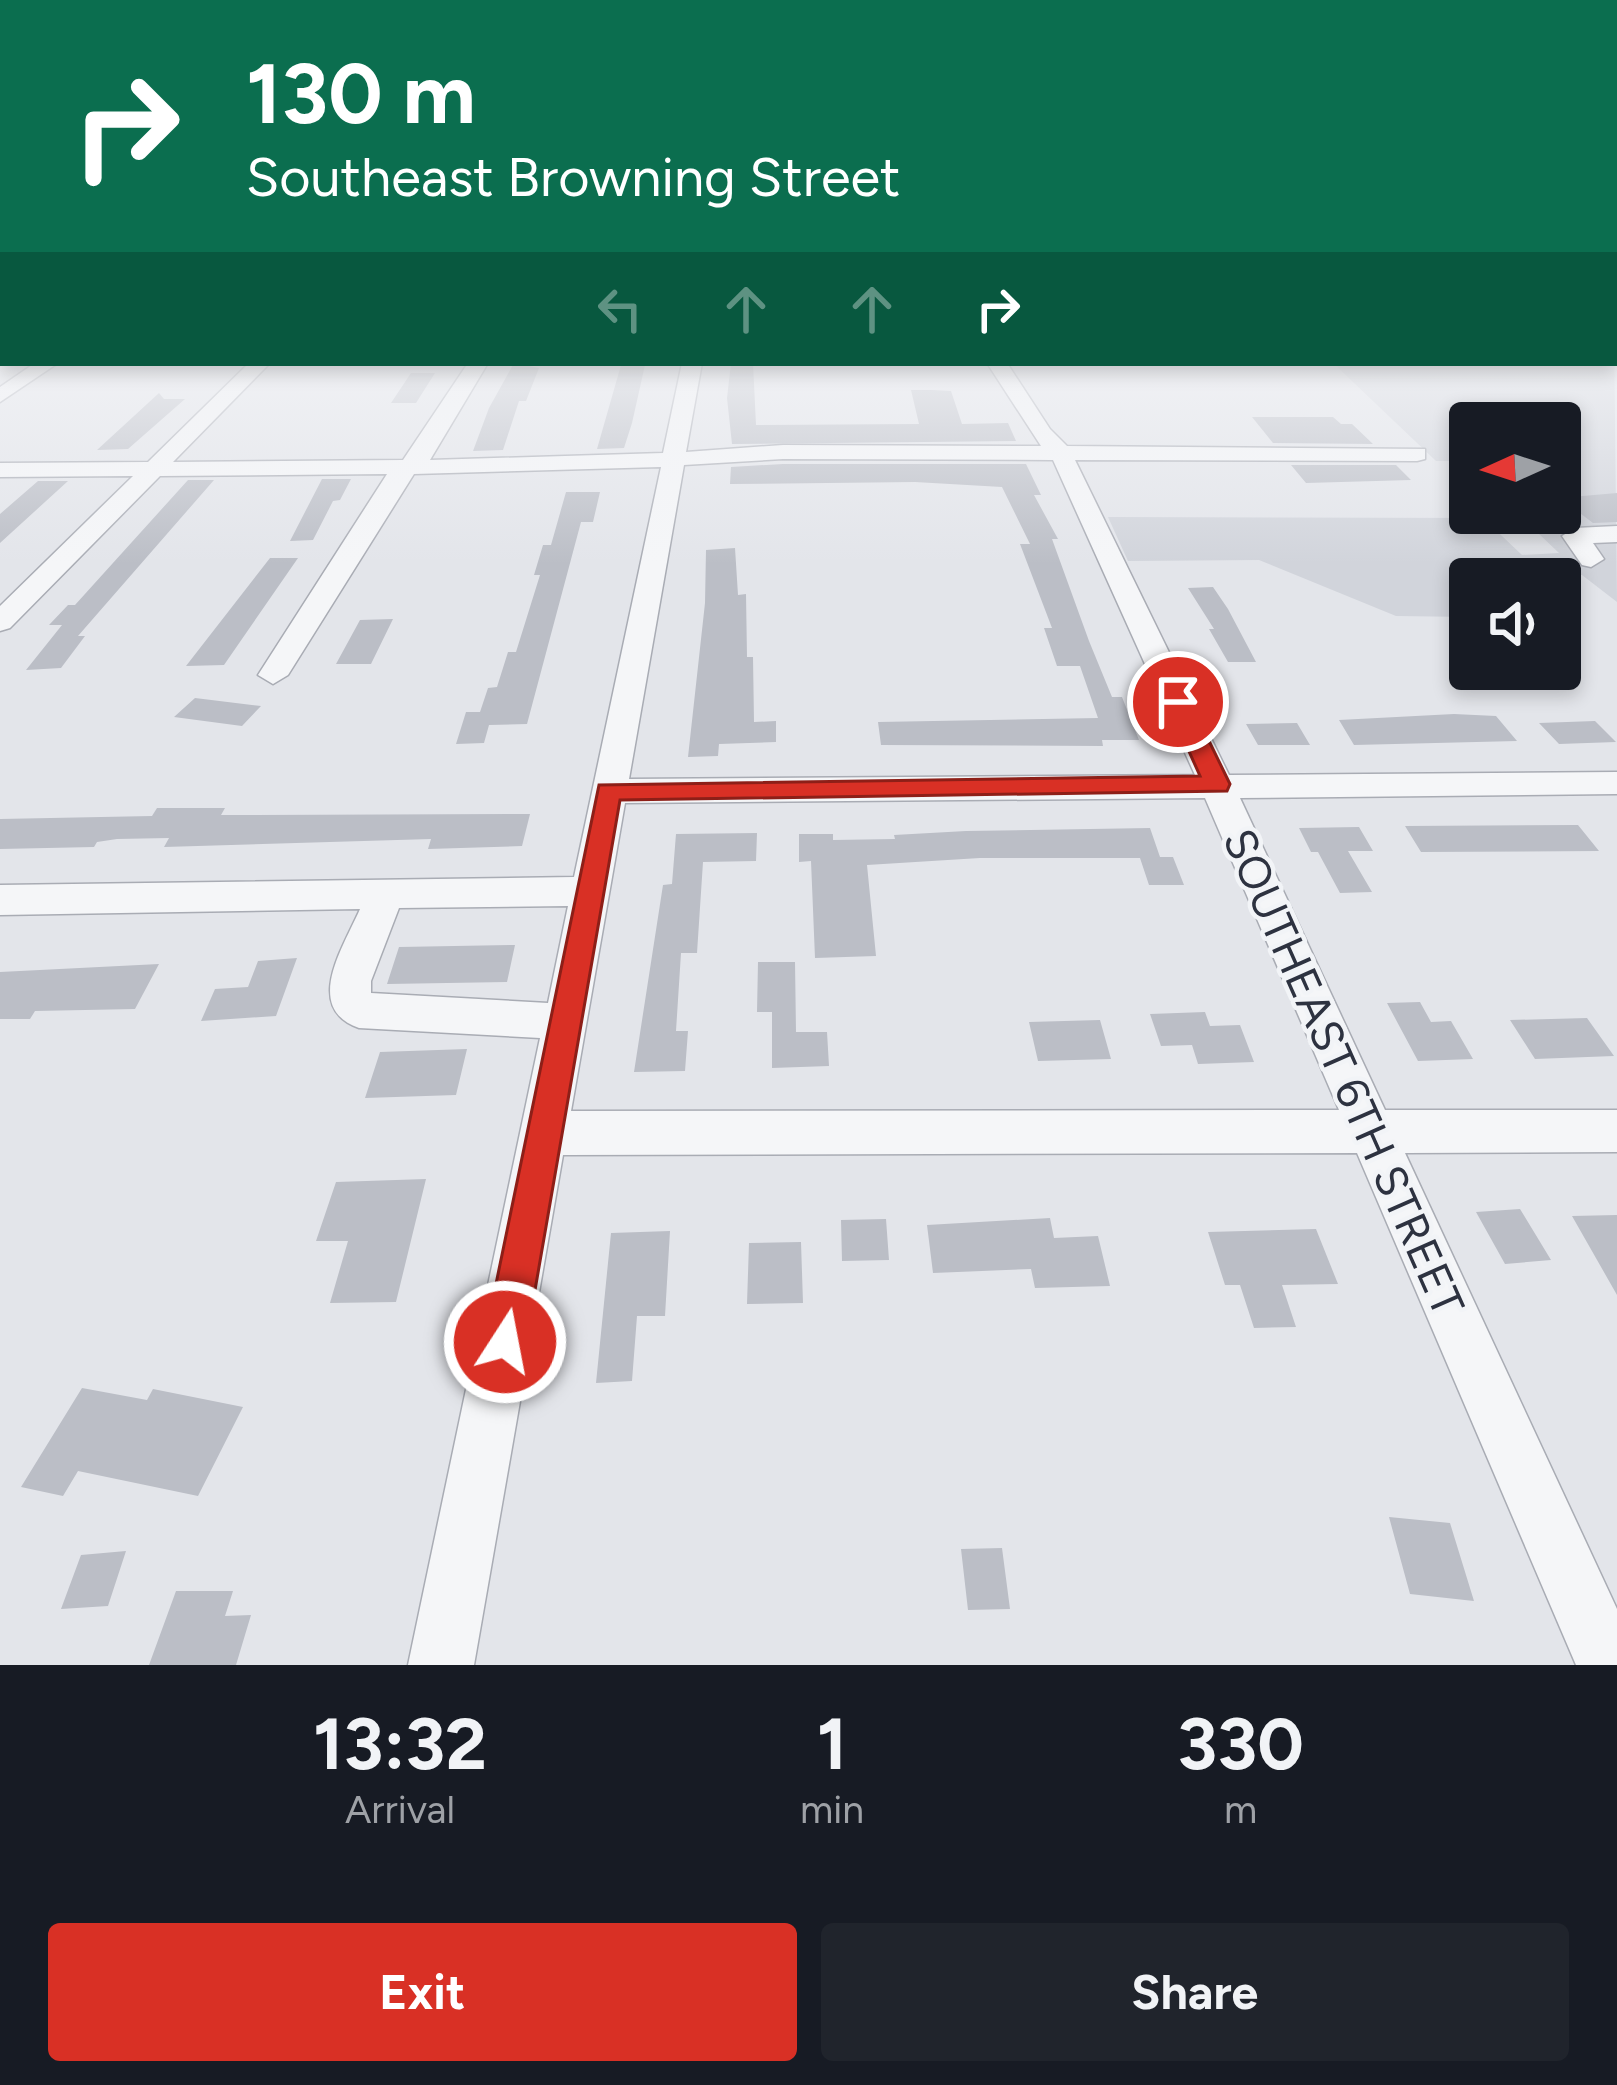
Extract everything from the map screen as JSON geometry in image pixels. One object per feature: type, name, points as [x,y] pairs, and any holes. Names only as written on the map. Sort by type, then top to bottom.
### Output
[{"type":"street","points":[[0,622],[214,409]]},
{"type":"street","points":[[273,675],[400,474],[414,466],[450,409]]},
{"type":"street","points":[[442,1665],[682,409]]},
{"type":"street","name":"SOUTHEAST 6TH STREET","points":[[1028,409],[1040,438],[1061,454],[1217,784],[1609,1665]]},
{"type":"street","points":[[3,472],[671,461],[783,452],[1417,454]]},
{"type":"street","points":[[1591,559],[1575,536],[1617,534]]},
{"type":"street","points":[[609,791],[1617,783]]},
{"type":"street","points":[[0,900],[590,891]]},
{"type":"street","points":[[385,894],[350,981],[350,1000],[358,1010],[566,1022]]},
{"type":"street","points":[[545,1133],[1617,1131]]},
{"type":"shaded area","points":[[1381,409],[1449,409],[1449,461],[1436,461]]},
{"type":"shaded area","points":[[1581,409],[1615,409],[1617,602],[1581,575],[1581,558],[1449,558],[1449,617],[1396,616],[1259,560],[1128,561],[1108,517],[1449,518],[1449,534],[1500,534],[1522,555],[1559,553],[1539,534],[1581,534]]},
{"type":"building","points":[[142,409],[174,409],[128,449],[97,450]]},
{"type":"building","points":[[489,409],[516,409],[503,450],[473,451]]},
{"type":"building","points":[[609,409],[635,409],[624,448],[597,449]]},
{"type":"building","points":[[728,409],[755,409],[756,425],[919,424],[915,409],[957,409],[962,424],[1008,423],[1016,441],[732,444]]},
{"type":"building","points":[[1252,417],[1333,417],[1341,424],[1352,424],[1373,444],[1273,443]]},
{"type":"building","points":[[1026,464],[1041,495],[1034,495],[1058,539],[1052,539],[1089,641],[1112,697],[1122,697],[1139,740],[1102,740],[1103,746],[881,745],[878,722],[1098,718],[1080,666],[1057,666],[1044,628],[1052,628],[1020,544],[1030,544],[1002,487],[915,482],[730,484],[731,467]]},
{"type":"building","points":[[1291,465],[1396,465],[1411,480],[1306,483]]},
{"type":"building","points":[[322,479],[351,479],[340,500],[333,501],[313,540],[290,541]]},
{"type":"building","points":[[188,480],[214,480],[78,636],[85,636],[61,668],[26,670],[62,625],[49,625],[68,605],[75,605]]},
{"type":"building","points":[[38,481],[68,481],[0,543],[0,514]]},
{"type":"building","points":[[566,492],[600,492],[593,522],[581,522],[527,724],[489,725],[484,743],[456,744],[466,712],[480,712],[488,688],[497,687],[508,652],[516,652],[540,575],[534,575],[543,545],[551,545]]},
{"type":"building","points":[[1617,493],[1617,522],[1593,523],[1581,514],[1581,496]]},
{"type":"building","points":[[735,548],[738,595],[746,594],[747,657],[753,657],[754,722],[776,721],[776,742],[719,744],[718,756],[688,757],[706,550]]},
{"type":"building","points":[[270,558],[298,558],[224,665],[186,666]]},
{"type":"building","points":[[1213,587],[1256,662],[1228,662],[1188,588]]},
{"type":"building","points":[[393,619],[371,664],[336,664],[360,620]]},
{"type":"building","points":[[195,698],[261,706],[242,726],[174,717]]},
{"type":"building","points":[[1496,716],[1517,741],[1354,745],[1339,720]]},
{"type":"building","points":[[1595,721],[1616,742],[1559,744],[1539,723]]},
{"type":"building","points":[[1297,723],[1310,745],[1258,745],[1246,724]]},
{"type":"building","points":[[157,808],[225,808],[221,815],[530,814],[522,846],[428,849],[431,839],[164,847],[169,838],[117,839],[97,842],[94,847],[0,849],[0,819],[152,816]]},
{"type":"building","points":[[1578,825],[1599,851],[1421,852],[1405,826]]},
{"type":"building","points":[[1359,827],[1373,851],[1348,851],[1372,892],[1340,893],[1299,828]]},
{"type":"building","points":[[1150,828],[1160,857],[1173,857],[1184,885],[1149,885],[1140,858],[980,858],[867,865],[876,956],[815,958],[811,861],[799,862],[799,834],[833,834],[833,840],[895,839],[894,835],[966,831]]},
{"type":"building","points":[[757,833],[756,861],[703,862],[697,953],[681,953],[676,1031],[688,1031],[685,1071],[634,1072],[663,885],[672,884],[676,834]]},
{"type":"building","points":[[515,945],[507,982],[387,984],[399,947]]},
{"type":"building","points":[[297,958],[276,1016],[201,1021],[215,989],[248,987],[258,961]]},
{"type":"building","points":[[758,962],[795,962],[796,1032],[827,1032],[829,1066],[772,1068],[772,1012],[757,1012]]},
{"type":"building","points":[[159,964],[135,1009],[35,1011],[30,1019],[0,1019],[0,972]]},
{"type":"building","points":[[1420,1002],[1431,1022],[1451,1021],[1473,1059],[1418,1061],[1387,1003]]},
{"type":"building","points":[[1205,1012],[1210,1026],[1240,1025],[1254,1062],[1198,1064],[1192,1045],[1161,1046],[1150,1014]]},
{"type":"building","points":[[1587,1018],[1614,1056],[1535,1059],[1510,1020]]},
{"type":"building","points":[[1100,1020],[1111,1059],[1038,1061],[1029,1022]]},
{"type":"building","points":[[467,1049],[456,1095],[365,1098],[380,1052]]},
{"type":"building","points":[[426,1179],[396,1302],[330,1303],[348,1241],[316,1241],[336,1182]]},
{"type":"building","points":[[1520,1209],[1551,1260],[1505,1264],[1476,1212]]},
{"type":"building","points":[[1617,1215],[1617,1295],[1572,1216]]},
{"type":"building","points":[[1050,1218],[1054,1238],[1098,1236],[1110,1286],[1035,1288],[1031,1269],[933,1273],[927,1225]]},
{"type":"building","points":[[886,1219],[889,1260],[842,1261],[841,1220]]},
{"type":"building","points":[[1316,1229],[1338,1284],[1282,1285],[1296,1327],[1254,1328],[1240,1285],[1225,1285],[1208,1232]]},
{"type":"building","points":[[670,1231],[665,1316],[637,1316],[632,1381],[596,1383],[611,1233]]},
{"type":"building","points":[[801,1242],[803,1303],[747,1304],[749,1243]]},
{"type":"building","points":[[82,1388],[147,1400],[153,1389],[243,1407],[198,1496],[78,1471],[63,1496],[21,1487]]},
{"type":"building","points":[[1389,1517],[1450,1523],[1474,1601],[1410,1594]]},
{"type":"building","points":[[1002,1548],[1010,1609],[968,1610],[961,1549]]},
{"type":"building","points":[[126,1551],[108,1606],[61,1609],[81,1555]]},
{"type":"building","points":[[176,1591],[233,1591],[225,1616],[251,1615],[236,1665],[149,1665]]},
{"type":"route","points":[[505,1342],[609,791],[1217,784],[1178,702]]}]
